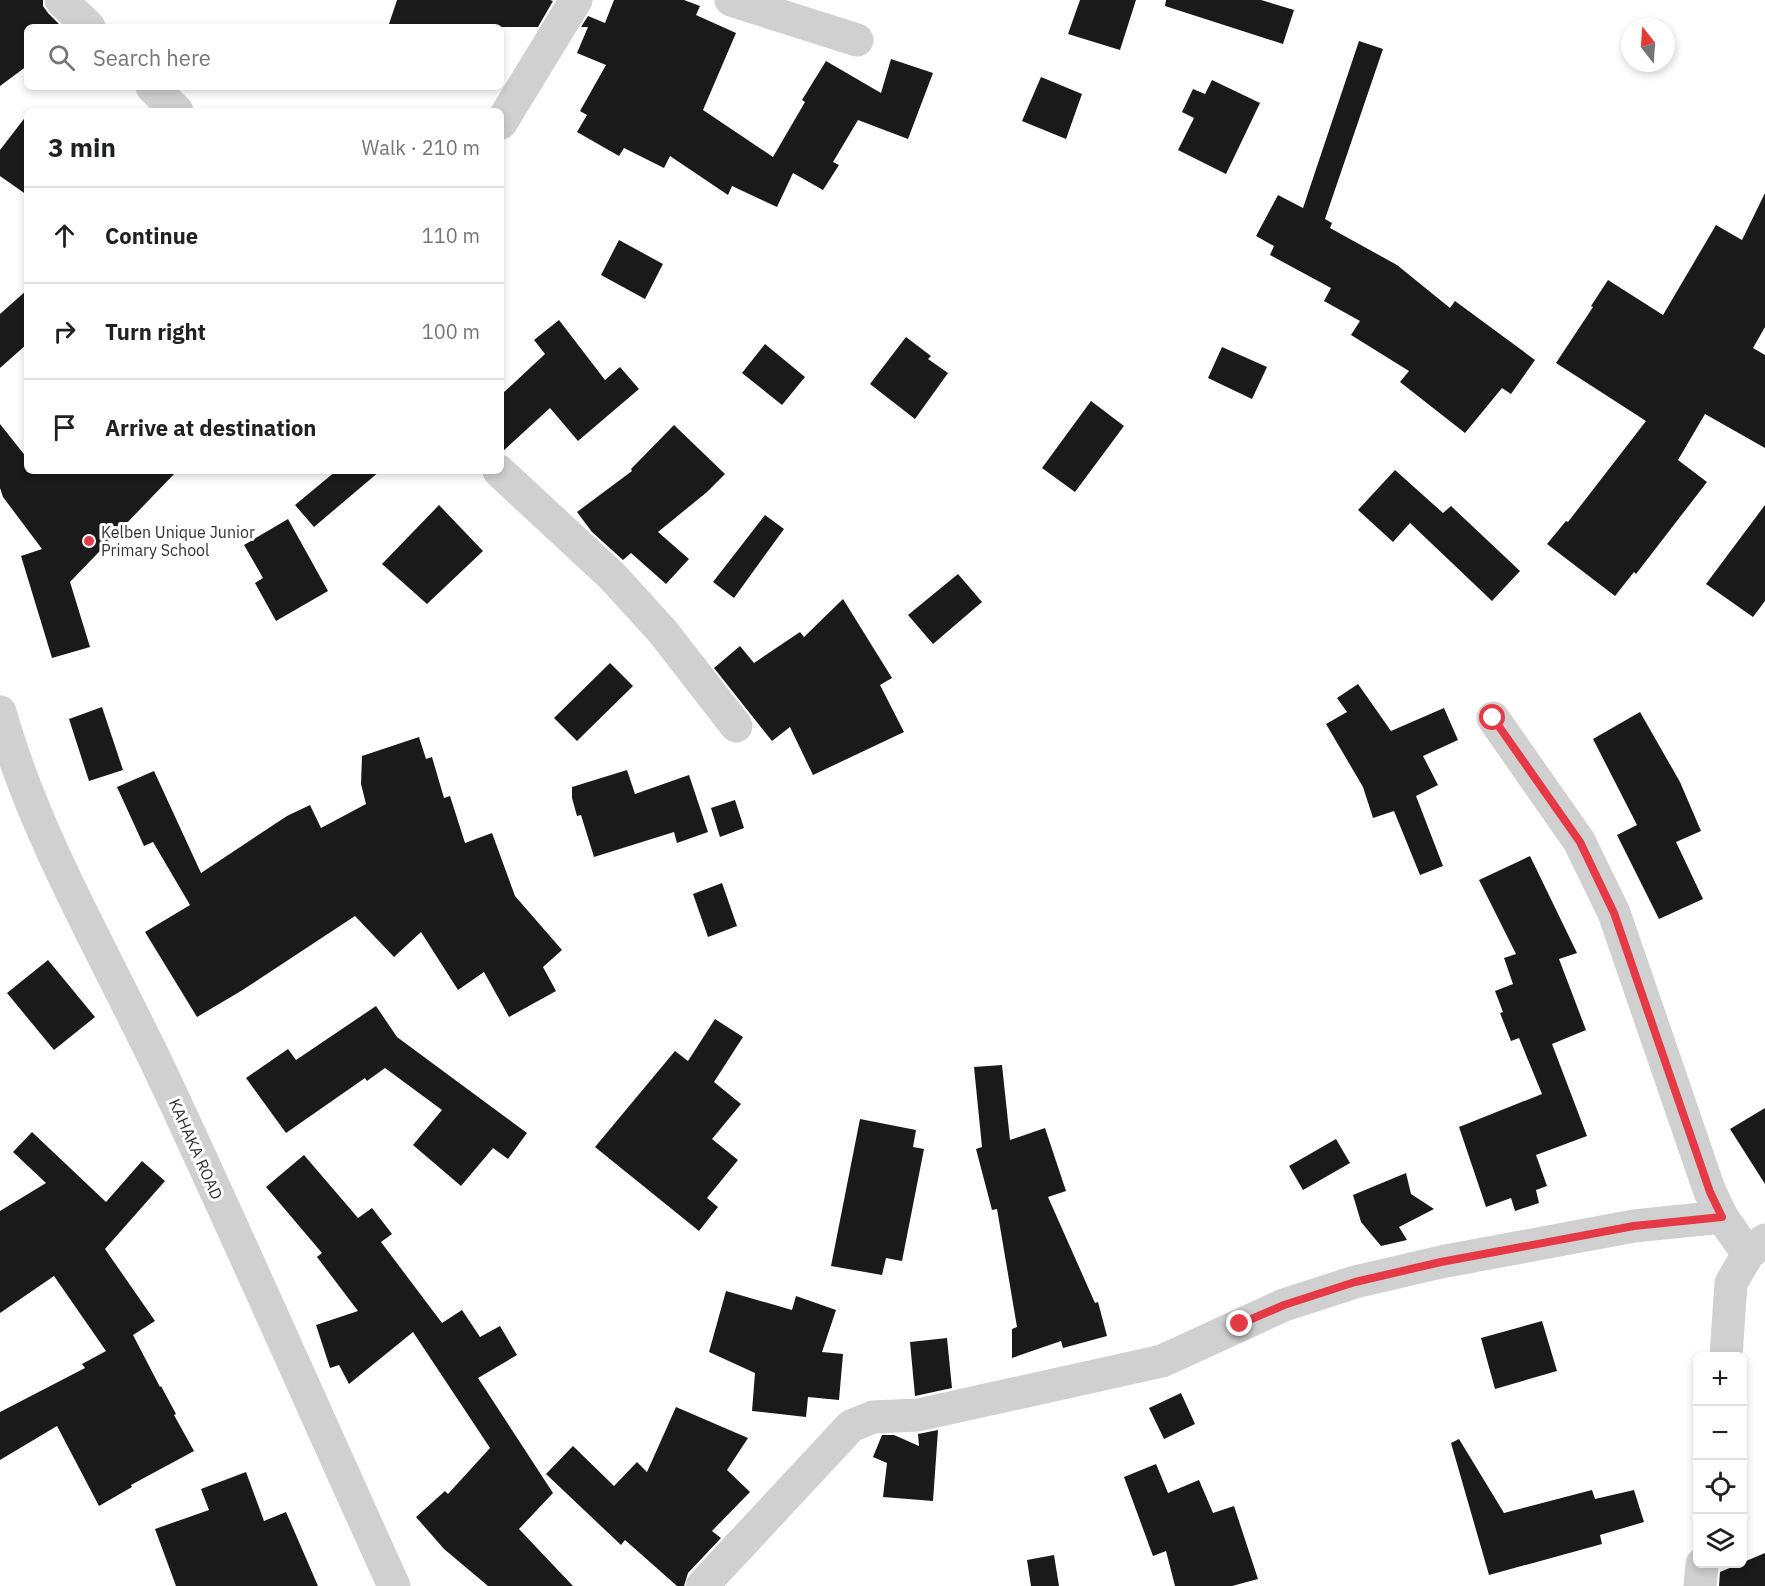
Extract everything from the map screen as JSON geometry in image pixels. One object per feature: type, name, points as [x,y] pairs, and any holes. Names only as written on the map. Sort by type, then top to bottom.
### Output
[{"type":"street","points":[[61,0],[86,24]]},
{"type":"street","points":[[504,118],[576,0]]},
{"type":"street","points":[[731,0],[857,40]]},
{"type":"street","points":[[155,90],[174,108]]},
{"type":"street","points":[[502,474],[613,577],[663,632],[736,726]]},
{"type":"street","name":"KAHAKA ROAD","points":[[0,712],[12,755],[63,873],[167,1084],[394,1586]]},
{"type":"street","points":[[1493,718],[1580,842],[1614,913],[1710,1192],[1722,1217],[1757,1247],[1731,1283],[1726,1352]]},
{"type":"street","points":[[702,1586],[851,1426],[873,1417],[918,1415],[1162,1361],[1284,1305],[1366,1279],[1441,1262],[1634,1226],[1722,1217]]},
{"type":"street","points":[[1700,1586],[1702,1568]]},
{"type":"building","points":[[0,0],[43,0],[43,6],[59,24],[24,24],[24,68],[0,86]]},
{"type":"building","points":[[397,0],[553,1],[538,27],[504,27],[504,24],[389,24]]},
{"type":"building","points":[[614,0],[684,0],[700,6],[696,15],[736,33],[703,110],[773,157],[805,102],[802,100],[826,61],[881,93],[891,59],[933,73],[908,139],[858,120],[833,162],[839,165],[823,190],[793,173],[777,207],[732,186],[728,195],[670,156],[664,168],[624,148],[619,156],[577,132],[587,115],[580,111],[606,65],[577,53],[588,27],[581,27],[588,16],[605,23]]},
{"type":"building","points":[[1080,0],[1136,0],[1120,50],[1068,34]]},
{"type":"building","points":[[1166,0],[1261,0],[1294,10],[1283,44],[1165,6]]},
{"type":"building","points":[[1359,41],[1383,49],[1325,219],[1332,223],[1330,228],[1397,265],[1450,308],[1455,301],[1535,360],[1511,394],[1502,388],[1465,433],[1400,382],[1409,371],[1351,335],[1360,321],[1324,301],[1331,288],[1270,255],[1274,246],[1256,236],[1278,195],[1303,208]]},
{"type":"building","points":[[1041,77],[1082,94],[1066,139],[1022,121]]},
{"type":"building","points":[[1212,80],[1260,103],[1226,174],[1178,150],[1194,118],[1182,112],[1193,89],[1205,94]]},
{"type":"building","points":[[24,119],[24,193],[0,176],[0,150]]},
{"type":"building","points":[[1765,193],[1765,327],[1753,348],[1765,355],[1765,448],[1705,414],[1678,460],[1707,482],[1636,574],[1634,572],[1615,596],[1547,544],[1566,521],[1568,522],[1646,421],[1556,363],[1608,280],[1663,315],[1716,225],[1742,240]]},
{"type":"building","points":[[619,240],[663,264],[645,299],[601,275]]},
{"type":"building","points":[[24,293],[24,347],[0,368],[0,314]]},
{"type":"building","points":[[559,320],[605,380],[620,367],[639,389],[578,441],[550,408],[504,450],[504,392],[545,354],[534,340]]},
{"type":"building","points":[[906,337],[931,356],[928,359],[948,373],[915,419],[870,384]]},
{"type":"building","points":[[765,344],[805,377],[782,405],[742,373]]},
{"type":"building","points":[[1222,347],[1267,367],[1252,399],[1208,378]]},
{"type":"building","points":[[1091,401],[1124,426],[1075,492],[1042,468]]},
{"type":"building","points":[[0,424],[24,454],[24,474],[174,474],[70,582],[90,647],[52,658],[21,556],[42,549],[3,497],[0,488]]},
{"type":"building","points":[[674,425],[725,474],[707,492],[658,532],[689,559],[666,584],[631,553],[623,560],[592,532],[577,512],[632,471],[631,469]]},
{"type":"building","points":[[1395,470],[1443,513],[1451,506],[1520,571],[1492,601],[1410,523],[1393,542],[1358,510]]},
{"type":"building","points":[[332,474],[376,474],[314,527],[295,505]]},
{"type":"building","points":[[439,505],[483,551],[427,604],[382,564]]},
{"type":"building","points":[[1765,505],[1765,601],[1753,617],[1706,584]]},
{"type":"building","points":[[765,515],[784,529],[734,598],[713,582]]},
{"type":"building","points":[[288,519],[328,591],[276,621],[255,583],[263,578],[244,545]]},
{"type":"building","points":[[958,574],[982,602],[933,644],[908,615]]},
{"type":"building","points":[[843,599],[892,678],[880,685],[904,732],[813,775],[790,727],[772,741],[714,668],[740,646],[754,663],[800,632],[804,637]]},
{"type":"building","points":[[610,663],[633,686],[577,741],[554,718]]},
{"type":"building","points":[[1358,684],[1391,731],[1444,708],[1458,740],[1423,756],[1438,785],[1416,796],[1443,866],[1420,875],[1394,811],[1373,818],[1363,787],[1326,724],[1347,712],[1337,698]]},
{"type":"building","points":[[102,707],[123,770],[89,781],[69,719]]},
{"type":"building","points":[[1640,712],[1680,782],[1701,831],[1676,842],[1703,899],[1659,919],[1617,835],[1637,825],[1593,739]]},
{"type":"building","points":[[419,737],[426,759],[432,757],[444,798],[450,796],[465,843],[492,833],[515,896],[562,950],[543,967],[556,991],[509,1017],[484,972],[458,990],[421,932],[394,957],[355,916],[197,1017],[145,932],[190,905],[153,842],[144,846],[117,787],[154,771],[201,873],[287,816],[310,805],[321,828],[366,804],[361,784],[362,756]]},
{"type":"building","points":[[627,770],[635,794],[689,775],[708,832],[677,843],[674,832],[594,857],[581,815],[577,816],[572,798],[572,787]]},
{"type":"building","points":[[735,800],[744,828],[720,837],[711,808]]},
{"type":"building","points":[[1530,856],[1577,953],[1559,959],[1586,1030],[1552,1044],[1587,1136],[1536,1155],[1547,1186],[1536,1190],[1539,1203],[1515,1211],[1511,1198],[1486,1207],[1459,1127],[1542,1094],[1519,1038],[1511,1041],[1500,1013],[1503,1012],[1495,991],[1513,984],[1504,958],[1516,954],[1479,880]]},
{"type":"building","points":[[722,883],[737,926],[708,937],[693,894]]},
{"type":"building","points":[[48,960],[95,1017],[54,1050],[7,993]]},
{"type":"building","points":[[376,1006],[397,1037],[527,1133],[508,1159],[493,1148],[461,1186],[413,1145],[442,1110],[385,1068],[367,1081],[365,1078],[286,1133],[246,1078],[288,1049],[296,1060]]},
{"type":"building","points":[[715,1019],[743,1037],[714,1082],[741,1104],[712,1139],[738,1160],[707,1198],[718,1207],[699,1231],[595,1147],[675,1051],[688,1061]]},
{"type":"building","points":[[1002,1065],[1010,1140],[1045,1128],[1066,1191],[1048,1197],[1095,1303],[1098,1302],[1107,1336],[1063,1348],[1061,1341],[1012,1358],[1012,1329],[1017,1327],[997,1209],[992,1210],[976,1149],[982,1147],[974,1067]]},
{"type":"building","points":[[1765,1108],[1765,1184],[1730,1129]]},
{"type":"building","points":[[860,1119],[916,1130],[913,1147],[924,1149],[902,1261],[886,1258],[882,1275],[831,1266]]},
{"type":"building","points":[[32,1132],[106,1202],[142,1161],[165,1181],[105,1249],[155,1321],[133,1335],[194,1451],[131,1485],[132,1487],[99,1506],[57,1426],[0,1460],[0,1412],[85,1368],[82,1364],[106,1351],[54,1276],[0,1313],[0,1211],[46,1183],[13,1152]]},
{"type":"building","points":[[1336,1139],[1350,1163],[1303,1190],[1289,1166]]},
{"type":"building","points":[[304,1155],[358,1218],[372,1208],[392,1234],[381,1242],[442,1323],[462,1310],[480,1337],[500,1326],[517,1355],[478,1378],[553,1493],[519,1529],[573,1586],[488,1586],[444,1549],[416,1517],[445,1491],[448,1494],[490,1448],[413,1332],[349,1384],[339,1365],[330,1368],[316,1325],[358,1311],[317,1257],[322,1253],[266,1187]]},
{"type":"building","points":[[1406,1173],[1411,1194],[1434,1209],[1399,1227],[1407,1240],[1381,1246],[1361,1222],[1353,1195]]},
{"type":"building","points":[[726,1291],[792,1310],[796,1296],[836,1310],[822,1352],[843,1354],[839,1400],[808,1397],[806,1417],[752,1411],[755,1373],[709,1352]]},
{"type":"building","points":[[1542,1321],[1557,1371],[1495,1389],[1481,1338]]},
{"type":"building","points":[[947,1338],[952,1388],[915,1396],[910,1342]]},
{"type":"building","points":[[1181,1393],[1195,1424],[1164,1439],[1149,1408]]},
{"type":"building","points":[[676,1407],[748,1438],[727,1470],[750,1492],[712,1531],[721,1538],[688,1573],[684,1586],[677,1586],[625,1540],[621,1545],[546,1474],[573,1446],[614,1486],[637,1462],[647,1472]]},
{"type":"building","points":[[938,1430],[933,1501],[883,1497],[887,1463],[873,1457],[882,1435],[894,1435],[919,1446],[918,1434]]},
{"type":"building","points":[[1459,1439],[1504,1513],[1592,1490],[1595,1499],[1634,1490],[1644,1522],[1600,1535],[1602,1544],[1489,1575],[1451,1443]]},
{"type":"building","points":[[1156,1464],[1168,1493],[1199,1480],[1213,1513],[1234,1506],[1258,1579],[1232,1586],[1175,1586],[1166,1551],[1153,1556],[1124,1477]]},
{"type":"building","points":[[246,1472],[264,1521],[286,1512],[318,1586],[176,1586],[155,1529],[209,1510],[201,1489]]},
{"type":"building","points":[[1765,1553],[1765,1586],[1719,1586],[1720,1572],[1729,1568],[1747,1568],[1747,1561]]},
{"type":"building","points":[[1054,1555],[1059,1586],[1031,1586],[1027,1560]]},
{"type":"place","name":"Kelben Unique Junior Primary School","points":[[89,541]]},
{"type":"route","points":[[1240,1324],[1284,1305],[1355,1282],[1441,1262],[1634,1226],[1722,1217],[1710,1192],[1614,913],[1580,842],[1493,718]]}]
